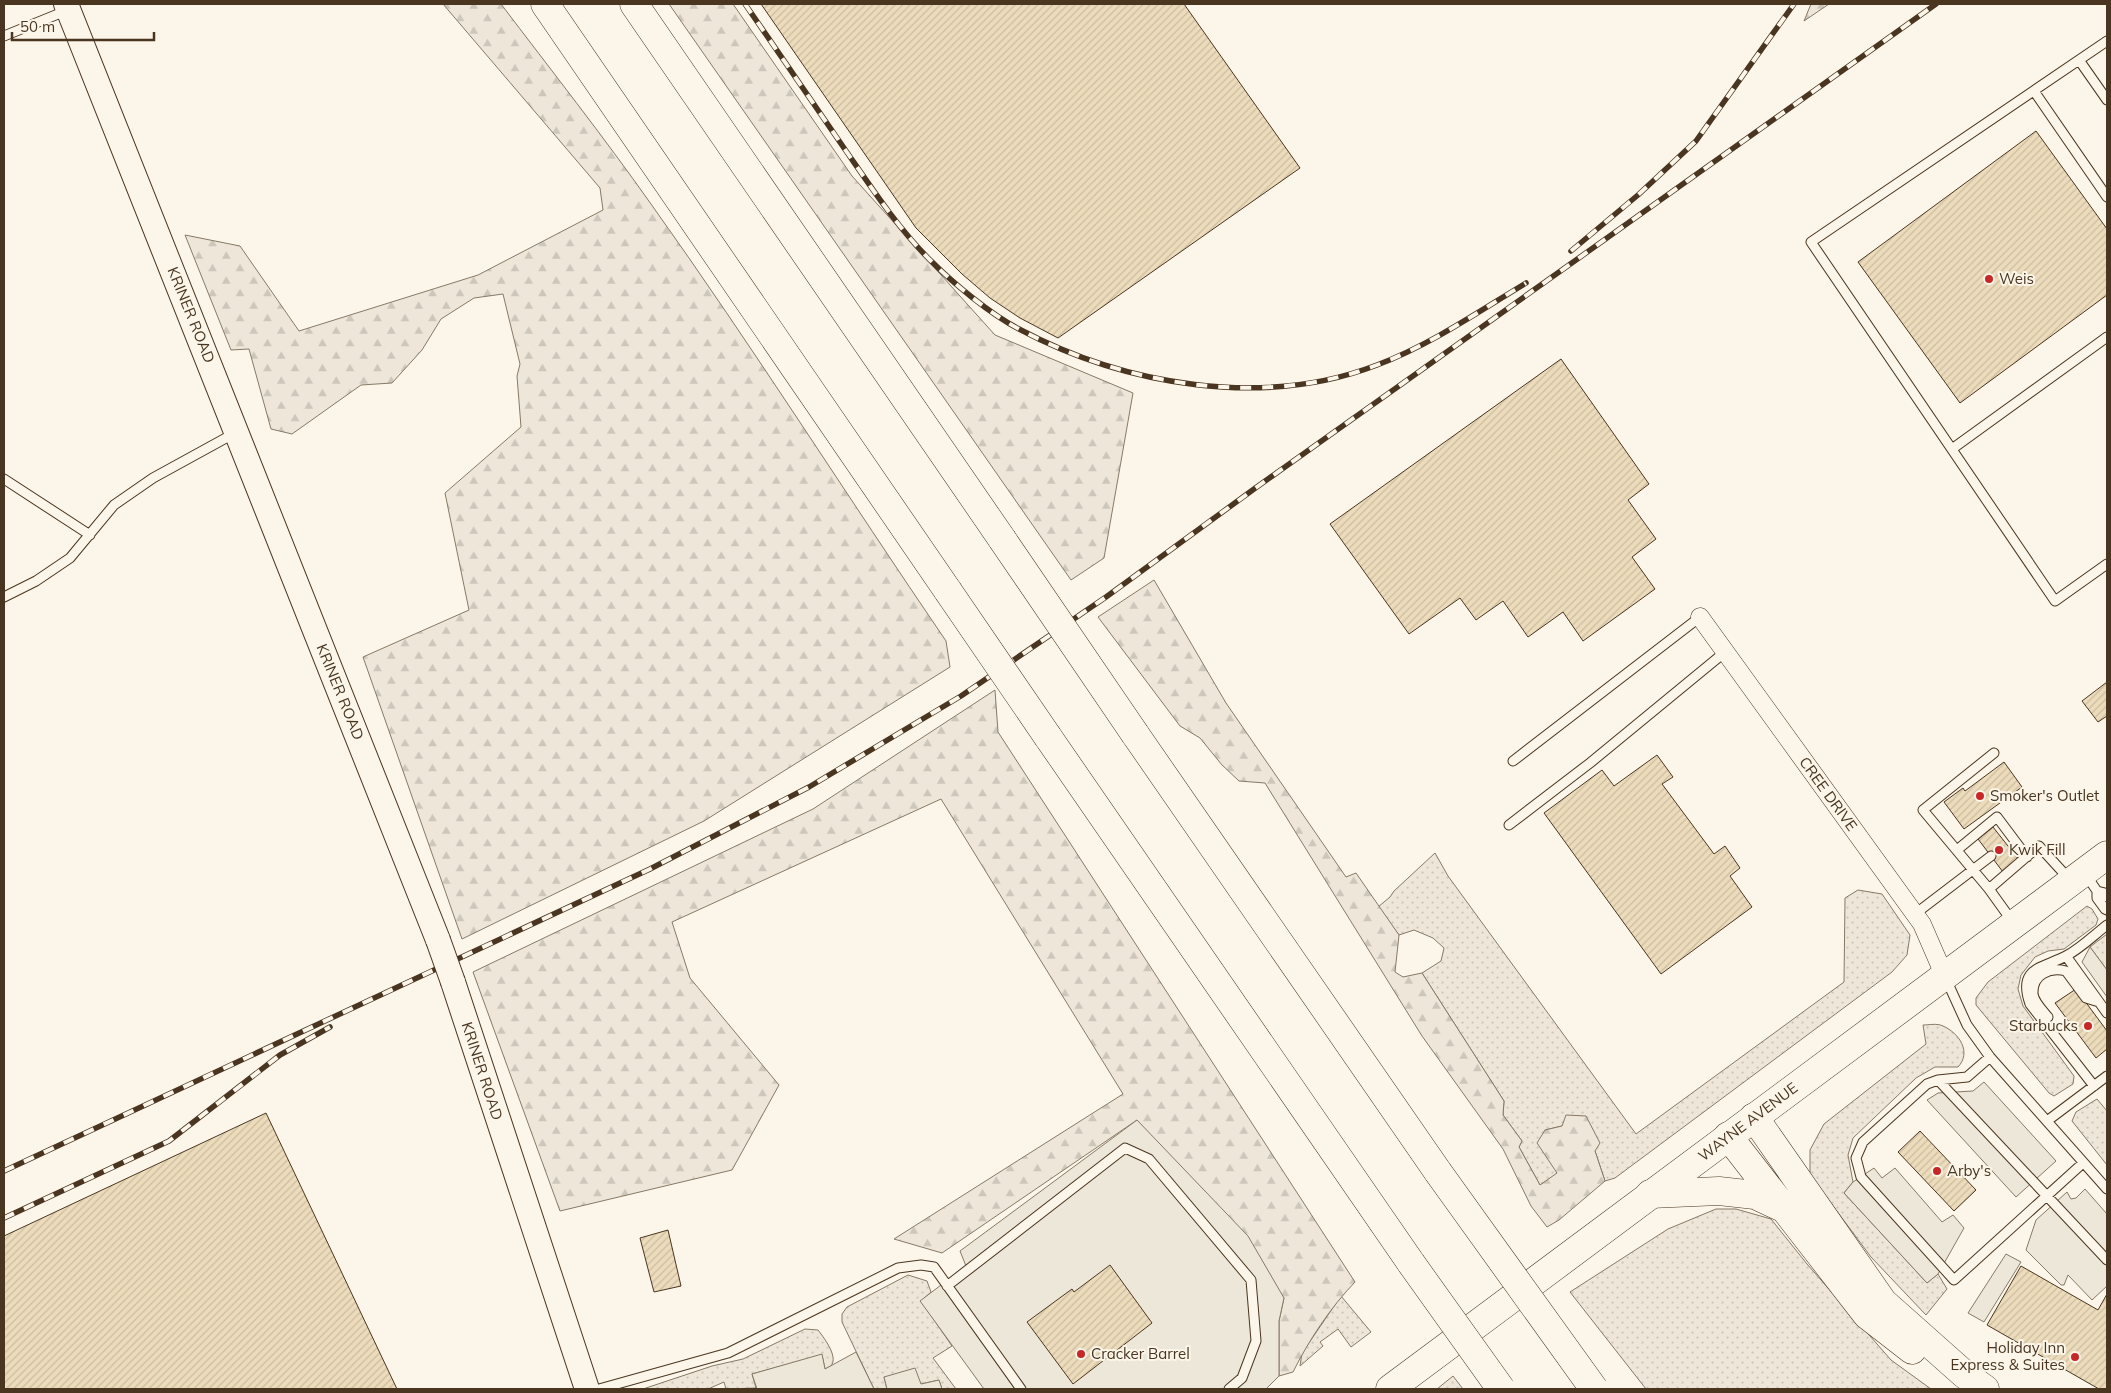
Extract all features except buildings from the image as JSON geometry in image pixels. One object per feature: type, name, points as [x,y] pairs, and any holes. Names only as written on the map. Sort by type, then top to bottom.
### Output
[{"type":"main road","points":[[545,4],[1048,737],[1501,1389]]},
{"type":"main road","points":[[634,4],[1438,1172],[1594,1389]]},
{"type":"main road","name":"WAYNE AVENUE","points":[[1390,1389],[1728,1136],[1945,977],[2015,926],[2084,882],[2107,856]]},
{"type":"main road","points":[[1754,1117],[1883,1302],[1964,1374],[1985,1389]]},
{"type":"main road","points":[[1728,1136],[1867,1315],[1962,1389]]},
{"type":"main road","points":[[1650,1194],[1719,1191],[1754,1195],[1784,1208]]},
{"type":"main road","points":[[1412,1263],[1408,1285],[1483,1389]]},
{"type":"street","name":"KRINER ROAD","points":[[67,7],[438,940],[587,1389]]},
{"type":"street","name":"CREE DRIVE","points":[[1700,617],[1922,924],[1945,977]]},
{"type":"lane","points":[[4,36],[67,7]]},
{"type":"lane","points":[[2107,41],[1811,242],[2055,602],[2107,564]]},
{"type":"lane","points":[[2080,60],[2107,100]]},
{"type":"lane","points":[[2034,91],[2107,197]]},
{"type":"lane","points":[[1952,449],[2107,337]]},
{"type":"lane","points":[[4,597],[36,581],[70,558],[114,505],[122,499],[153,478],[237,432]]},
{"type":"lane","points":[[4,478],[90,535]]},
{"type":"lane","points":[[1513,761],[1700,617]]},
{"type":"lane","points":[[1509,825],[1590,763],[1725,652]]},
{"type":"lane","points":[[1994,753],[1924,810],[1989,889],[2015,926]]},
{"type":"lane","points":[[1957,850],[1997,817],[2010,842],[2027,857]]},
{"type":"lane","points":[[1989,889],[2039,846],[2084,882],[2105,893],[2107,897]]},
{"type":"lane","points":[[1915,914],[1974,871],[1991,856]]},
{"type":"lane","points":[[2084,882],[2107,910]]},
{"type":"lane","points":[[2094,1086],[2030,1004],[2026,993],[2032,972],[2039,966],[2066,956],[2107,925]]},
{"type":"lane","points":[[2066,956],[2107,1013]]},
{"type":"lane","points":[[2086,1076],[2084,1066],[2036,1001],[2033,994],[2034,986],[2038,977],[2046,972],[2066,971],[2086,998],[2099,1002]]},
{"type":"lane","points":[[1945,977],[1967,1024],[1990,1057],[2107,1189]]},
{"type":"lane","points":[[1990,1057],[1967,1077],[1938,1080],[1927,1084],[1863,1142],[1856,1158],[1862,1177],[1954,1280],[2083,1163]]},
{"type":"lane","points":[[2047,1122],[2107,1076]]},
{"type":"lane","points":[[1938,1080],[2107,1260]]},
{"type":"lane","points":[[947,1286],[1125,1148],[1149,1159],[1251,1280],[1256,1341],[1242,1378],[1229,1389]]},
{"type":"lane","points":[[599,1389],[728,1352],[898,1268],[921,1265],[934,1267],[1021,1389]]},
{"type":"green space","points":[[443,4],[501,4],[596,128],[726,312],[946,641],[950,667],[704,821],[462,939],[363,657],[469,610],[445,493],[521,427],[517,376],[520,364],[503,294],[474,298],[441,319],[422,350],[392,383],[361,385],[292,434],[271,429],[249,349],[231,350],[185,235],[240,246],[299,331],[478,275],[603,210],[600,188]]},
{"type":"green space","points":[[669,4],[733,4],[852,176],[995,335],[1133,393],[1104,558],[1071,580]]},
{"type":"green space","points":[[1811,4],[1829,4],[1804,21]]},
{"type":"green space","points":[[1154,580],[1226,703],[1346,877],[1356,873],[1399,935],[1395,972],[1403,977],[1422,973],[1504,1101],[1503,1115],[1522,1141],[1519,1147],[1540,1185],[1557,1173],[1537,1143],[1545,1130],[1562,1126],[1566,1115],[1586,1116],[1600,1143],[1595,1151],[1605,1181],[1559,1220],[1547,1227],[1531,1206],[1503,1149],[1422,1036],[1265,783],[1239,781],[1222,765],[1200,738],[1180,726],[1098,617]]},
{"type":"green space","points":[[995,690],[998,732],[1355,1282],[1321,1325],[1293,1372],[1279,1376],[1279,1321],[1284,1298],[1137,1120],[942,1253],[894,1239],[1123,1094],[941,799],[672,922],[690,978],[779,1085],[732,1170],[560,1211],[473,972],[813,809]]},
{"type":"green space","points":[[1435,853],[1448,876],[1636,1134],[1844,982],[1845,898],[1858,890],[1882,894],[1910,935],[1907,955],[1892,972],[1615,1178],[1605,1181],[1595,1151],[1562,1126],[1545,1130],[1557,1174],[1540,1185],[1519,1147],[1522,1141],[1503,1115],[1504,1101],[1422,973],[1441,961],[1444,948],[1433,938],[1414,930],[1399,935],[1378,907]]},
{"type":"green space","points":[[2087,906],[2092,909],[2098,919],[2096,925],[2064,949],[2048,951],[2035,957],[2021,975],[2018,989],[2023,1006],[2074,1076],[2073,1084],[2054,1096],[2049,1093],[1976,1005],[1976,998],[1988,982]]},
{"type":"green space","points":[[2107,934],[2107,970],[2090,947]]},
{"type":"green space","points":[[1923,1025],[1941,1025],[1954,1033],[1964,1049],[1962,1061],[1958,1067],[1935,1067],[1916,1078],[1853,1138],[1848,1155],[1853,1182],[1844,1193],[1927,1283],[1938,1274],[1947,1289],[1926,1315],[1871,1257],[1810,1175],[1810,1150],[1824,1124],[1926,1044]]},
{"type":"green space","points":[[2097,1099],[2107,1111],[2107,1165],[2072,1121],[2076,1112]]},
{"type":"green space","points":[[1716,1209],[1736,1209],[1771,1219],[1807,1264],[1891,1360],[1931,1389],[1646,1389],[1570,1292],[1668,1229]]},
{"type":"green space","points":[[908,1275],[927,1281],[931,1292],[921,1301],[952,1346],[933,1358],[956,1389],[942,1389],[939,1380],[921,1384],[884,1377],[887,1389],[874,1389],[842,1322],[842,1314],[847,1307]]},
{"type":"green space","points":[[1341,1296],[1371,1332],[1351,1347],[1338,1329],[1320,1342],[1323,1346],[1300,1366],[1302,1353]]},
{"type":"green space","points":[[805,1329],[818,1330],[831,1351],[833,1362],[825,1369],[822,1355],[752,1374],[756,1388],[726,1389],[724,1382],[708,1389],[643,1389],[712,1366],[743,1359]]},
{"type":"green space","points":[[1453,1376],[1463,1389],[1437,1389]]},
{"type":"shaded area","points":[[2090,947],[2107,970],[2107,997],[2082,962]]},
{"type":"shaded area","points":[[1984,1082],[2056,1161],[2016,1197],[1927,1100],[1938,1093],[1973,1091]]},
{"type":"shaded area","points":[[1137,1120],[1248,1236],[1284,1298],[1279,1321],[1279,1376],[1266,1389],[984,1389],[920,1301],[966,1266],[960,1251]]},
{"type":"shaded area","points":[[1874,1168],[1882,1178],[1895,1168],[1942,1222],[1953,1215],[1964,1228],[1938,1274],[1927,1283],[1844,1193],[1853,1182]]},
{"type":"shaded area","points":[[2085,1189],[2107,1214],[2107,1286],[2092,1300],[2068,1275],[2064,1285],[2061,1285],[2026,1250],[2036,1220],[2067,1192],[2071,1199],[2076,1198]]},
{"type":"shaded area","points":[[2006,1254],[2021,1262],[1984,1322],[1968,1313]]},
{"type":"shaded area","points":[[856,1352],[874,1389],[757,1389],[752,1374],[822,1354],[825,1369]]},
{"type":"shaded area","points":[[915,1368],[921,1384],[939,1380],[942,1389],[887,1389],[884,1377]]},
{"type":"railway","points":[[745,4],[864,177],[906,234],[930,260],[972,298],[1008,323],[1060,348],[1103,364],[1148,377],[1241,388],[1288,386],[1333,378],[1377,365],[1416,348],[1526,283]]},
{"type":"railway","points":[[1571,251],[1638,195],[1696,141],[1794,4]]},
{"type":"railway","points":[[4,1171],[650,869],[809,787],[961,696],[1106,597],[1254,489],[1936,4]]},
{"type":"railway","points":[[4,1218],[169,1141],[280,1055],[330,1027]]},
{"type":"place","name":"Weis","points":[[1989,279]]},
{"type":"place","name":"Smoker's Outlet","points":[[1980,796]]},
{"type":"place","name":"Kwik Fill","points":[[1999,850]]},
{"type":"place","name":"Starbucks","points":[[2088,1026]]},
{"type":"place","name":"Arby's","points":[[1937,1171]]},
{"type":"place","name":"Cracker Barrel","points":[[1081,1354]]},
{"type":"place","name":"Holiday Inn Express & Suites","points":[[2075,1357]]}]
